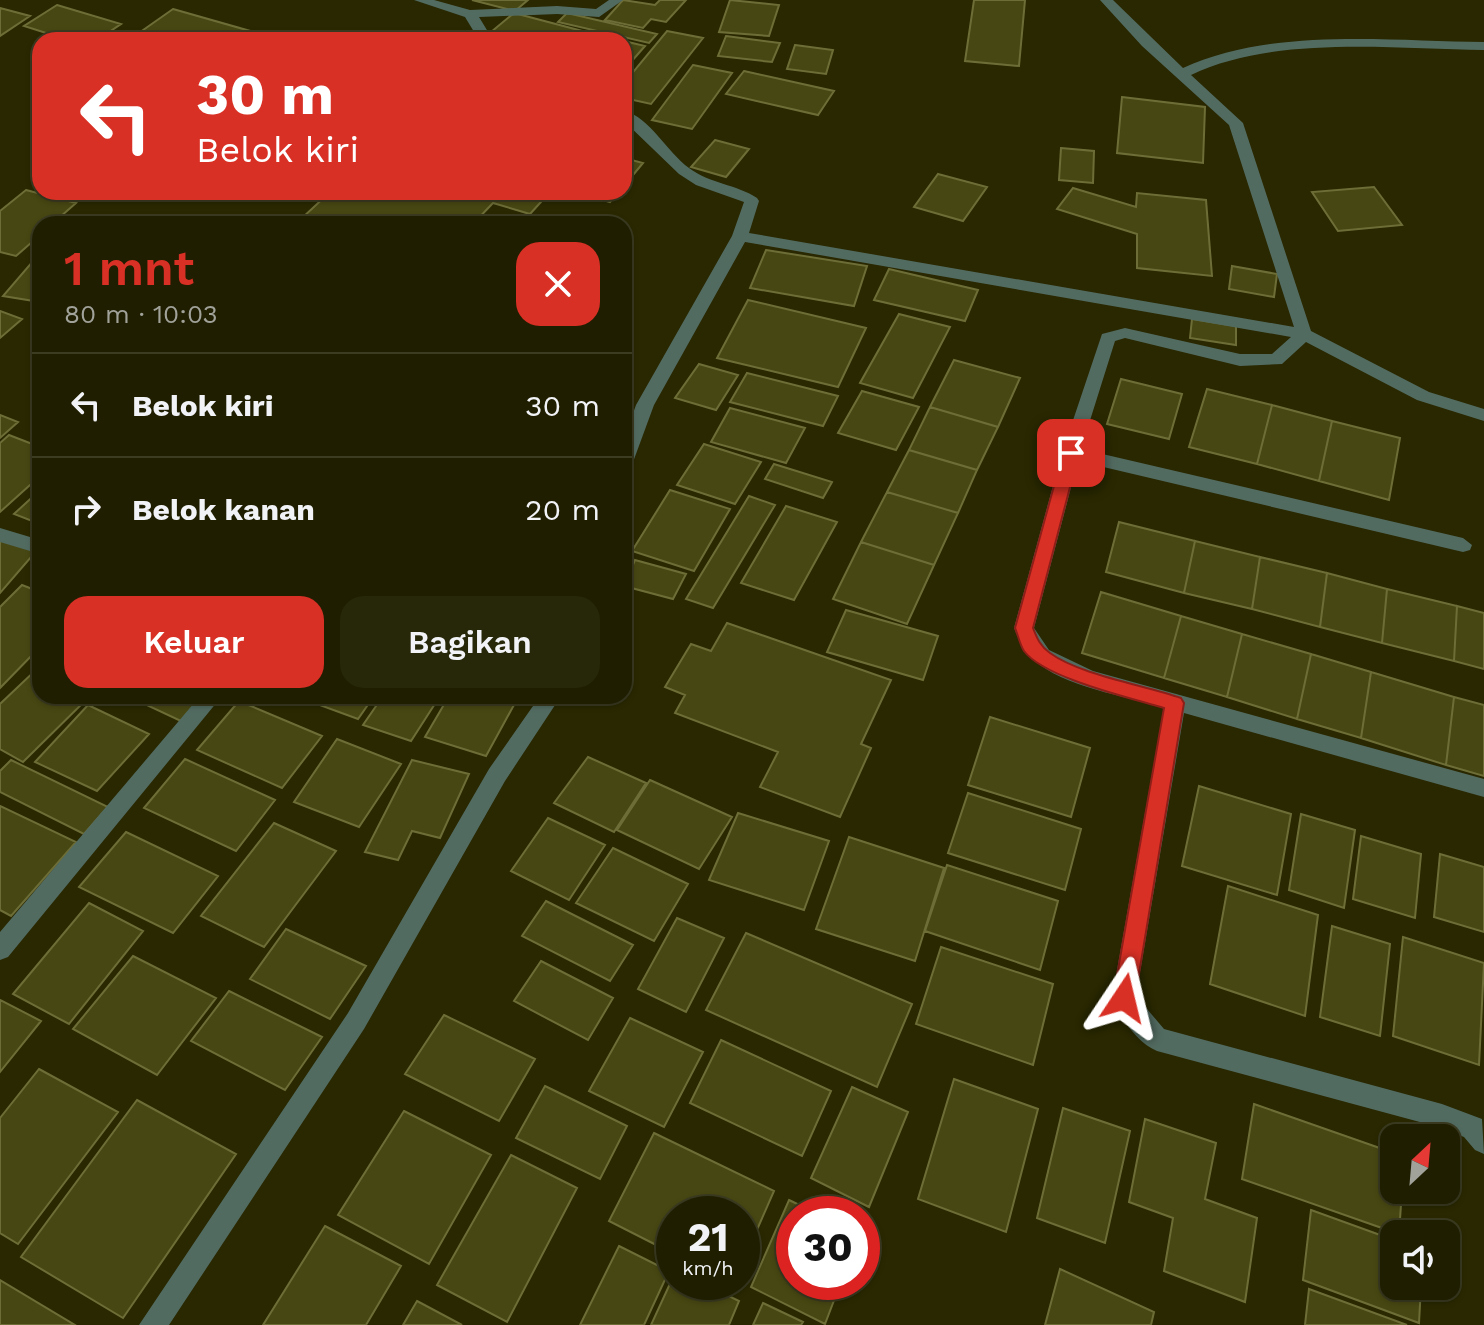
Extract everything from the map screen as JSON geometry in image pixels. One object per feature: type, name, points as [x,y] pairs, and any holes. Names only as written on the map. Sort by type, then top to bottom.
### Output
[{"type":"street","points":[[420,0],[470,14],[557,10],[599,13],[617,0]]},
{"type":"street","points":[[1106,0],[1147,43],[1184,73],[1236,123],[1304,334]]},
{"type":"street","points":[[470,14],[481,32]]},
{"type":"street","points":[[1184,73],[1216,58],[1303,45],[1484,46]]},
{"type":"street","points":[[632,122],[671,162],[692,178],[752,201],[740,236],[645,405],[632,440]]},
{"type":"street","points":[[740,236],[1304,334],[1423,396],[1484,415]]},
{"type":"street","points":[[1304,334],[1276,360],[1240,360],[1125,333],[1108,338],[1071,453],[1024,628],[1031,646],[1045,660],[1089,678],[1484,788]]},
{"type":"street","points":[[1071,453],[1463,545]]},
{"type":"street","points":[[0,535],[32,545]]},
{"type":"street","points":[[1175,703],[1124,998],[1138,1020],[1157,1039],[1442,1116],[1473,1128],[1484,1141]]},
{"type":"street","points":[[0,949],[205,704]]},
{"type":"street","points":[[153,1325],[356,1021],[497,775],[546,704]]},
{"type":"building","points":[[472,0],[528,0],[515,11]]},
{"type":"building","points":[[623,0],[655,5],[660,0],[686,0],[666,22],[651,19],[643,28],[605,20]]},
{"type":"building","points":[[730,0],[779,5],[769,36],[719,32]]},
{"type":"building","points":[[974,0],[1025,0],[1019,66],[965,61]]},
{"type":"building","points":[[57,5],[121,24],[109,32],[43,32],[24,26]]},
{"type":"building","points":[[0,8],[30,16],[0,36]]},
{"type":"building","points":[[173,9],[254,32],[140,32]]},
{"type":"building","points":[[514,13],[586,32],[491,32]]},
{"type":"building","points":[[567,13],[657,34],[649,43],[632,39],[632,32],[601,32],[558,22]]},
{"type":"building","points":[[667,31],[703,38],[651,104],[632,100],[632,73]]},
{"type":"building","points":[[726,36],[780,43],[772,62],[718,56]]},
{"type":"building","points":[[632,43],[645,46],[632,61]]},
{"type":"building","points":[[795,45],[833,50],[826,74],[787,69]]},
{"type":"building","points":[[693,65],[732,73],[692,129],[652,120]]},
{"type":"building","points":[[744,71],[834,91],[818,115],[726,94]]},
{"type":"building","points":[[1122,97],[1205,107],[1203,163],[1117,153]]},
{"type":"building","points":[[715,140],[749,149],[726,177],[691,167]]},
{"type":"building","points":[[1061,148],[1094,151],[1093,183],[1059,180]]},
{"type":"building","points":[[632,160],[643,163],[632,176]]},
{"type":"building","points":[[938,174],[987,187],[963,221],[914,207]]},
{"type":"building","points":[[1374,187],[1402,225],[1338,231],[1312,192]]},
{"type":"building","points":[[1073,188],[1136,207],[1137,193],[1206,200],[1212,276],[1137,268],[1137,234],[1057,209]]},
{"type":"building","points":[[26,190],[32,192],[32,200],[76,203],[61,216],[32,216],[32,242],[16,256],[0,252],[0,211]]},
{"type":"building","points":[[321,200],[543,200],[530,214],[493,203],[481,216],[304,216]]},
{"type":"building","points":[[766,250],[867,266],[854,306],[750,288]]},
{"type":"building","points":[[32,262],[32,301],[3,296]]},
{"type":"building","points":[[1232,266],[1277,274],[1274,297],[1229,289]]},
{"type":"building","points":[[889,269],[978,290],[965,321],[874,300]]},
{"type":"building","points":[[748,300],[866,328],[838,387],[717,358]]},
{"type":"building","points":[[0,311],[22,319],[0,338]]},
{"type":"building","points":[[899,314],[950,327],[913,398],[860,383]]},
{"type":"building","points":[[1192,319],[1236,326],[1236,345],[1190,338]]},
{"type":"building","points":[[954,360],[1020,378],[998,427],[930,407]]},
{"type":"building","points":[[699,364],[738,375],[716,410],[675,398]]},
{"type":"building","points":[[747,373],[838,396],[823,426],[730,402]]},
{"type":"building","points":[[1121,379],[1182,394],[1169,439],[1107,424]]},
{"type":"building","points":[[1207,389],[1272,405],[1257,464],[1189,447]]},
{"type":"building","points":[[862,391],[919,407],[896,450],[838,433]]},
{"type":"building","points":[[1272,405],[1332,421],[1319,481],[1257,464]]},
{"type":"building","points":[[930,407],[998,427],[977,470],[909,450]]},
{"type":"building","points":[[730,408],[805,428],[786,463],[711,442]]},
{"type":"building","points":[[0,415],[18,422],[0,438]]},
{"type":"building","points":[[1332,421],[1400,438],[1389,500],[1319,481]]},
{"type":"building","points":[[9,435],[32,444],[32,483],[0,512],[0,443]]},
{"type":"building","points":[[704,444],[761,462],[735,504],[677,485]]},
{"type":"building","points":[[909,450],[977,470],[958,513],[887,492]]},
{"type":"building","points":[[774,464],[832,482],[823,498],[765,479]]},
{"type":"building","points":[[670,490],[730,509],[694,571],[632,551]]},
{"type":"building","points":[[887,492],[958,513],[934,565],[861,542]]},
{"type":"building","points":[[749,496],[775,505],[713,608],[686,599]]},
{"type":"building","points":[[32,497],[32,521],[14,514]]},
{"type":"building","points":[[786,506],[837,522],[794,600],[741,583]]},
{"type":"building","points":[[1119,522],[1195,541],[1184,593],[1106,572]]},
{"type":"building","points":[[0,538],[32,547],[32,556],[0,593]]},
{"type":"building","points":[[1195,541],[1260,557],[1252,609],[1184,593]]},
{"type":"building","points":[[861,542],[934,565],[907,624],[833,599]]},
{"type":"building","points":[[1260,557],[1327,573],[1320,627],[1252,609]]},
{"type":"building","points":[[635,560],[686,574],[673,599],[632,588]]},
{"type":"building","points":[[1327,573],[1387,589],[1382,643],[1320,627]]},
{"type":"building","points":[[22,585],[32,589],[32,655],[0,688],[0,607]]},
{"type":"building","points":[[1387,589],[1457,606],[1454,661],[1382,643]]},
{"type":"building","points":[[1101,592],[1181,616],[1164,678],[1082,653]]},
{"type":"building","points":[[1457,606],[1484,613],[1484,669],[1454,661]]},
{"type":"building","points":[[846,610],[938,636],[923,680],[827,652]]},
{"type":"building","points":[[1181,616],[1242,634],[1227,697],[1164,678]]},
{"type":"building","points":[[727,623],[891,680],[861,744],[871,748],[840,817],[760,787],[778,752],[675,713],[685,695],[665,687],[691,644],[711,651]]},
{"type":"building","points":[[1242,634],[1311,654],[1297,719],[1227,697]]},
{"type":"building","points":[[1311,654],[1371,672],[1361,738],[1297,719]]},
{"type":"building","points":[[1371,672],[1454,697],[1446,765],[1361,738]]},
{"type":"building","points":[[32,674],[32,704],[82,704],[23,762],[0,749],[0,704]]},
{"type":"building","points":[[1454,697],[1484,705],[1484,776],[1446,765]]},
{"type":"building","points":[[144,704],[199,704],[183,722]]},
{"type":"building","points":[[236,704],[246,704],[322,736],[282,788],[197,750]]},
{"type":"building","points":[[317,704],[368,704],[358,719]]},
{"type":"building","points":[[377,704],[435,704],[411,741],[363,725]]},
{"type":"building","points":[[444,704],[514,704],[486,756],[425,737]]},
{"type":"building","points":[[88,705],[149,734],[97,791],[35,762]]},
{"type":"building","points":[[990,717],[1090,748],[1071,817],[968,785]]},
{"type":"building","points":[[337,739],[401,764],[359,827],[294,802]]},
{"type":"building","points":[[588,757],[646,783],[614,832],[554,803]]},
{"type":"building","points":[[185,759],[275,800],[236,851],[144,808]]},
{"type":"building","points":[[11,760],[108,807],[84,834],[0,792],[0,771]]},
{"type":"building","points":[[412,760],[469,774],[440,838],[412,831],[398,860],[365,852]]},
{"type":"building","points":[[650,780],[732,817],[699,869],[617,830]]},
{"type":"building","points":[[1199,786],[1291,814],[1277,895],[1182,866]]},
{"type":"building","points":[[968,793],[1081,829],[1065,890],[948,853]]},
{"type":"building","points":[[0,806],[76,842],[11,916],[0,910]]},
{"type":"building","points":[[738,813],[829,841],[804,910],[709,880]]},
{"type":"building","points":[[1301,814],[1355,830],[1344,908],[1289,890]]},
{"type":"building","points":[[548,818],[605,845],[569,900],[511,871]]},
{"type":"building","points":[[274,823],[336,851],[264,947],[201,916]]},
{"type":"building","points":[[126,832],[218,876],[173,933],[79,887]]},
{"type":"building","points":[[1361,836],[1421,854],[1415,918],[1353,899]]},
{"type":"building","points":[[849,837],[944,868],[915,961],[816,929]]},
{"type":"building","points":[[613,848],[688,884],[654,941],[576,903]]},
{"type":"building","points":[[1440,854],[1484,867],[1484,932],[1434,917]]},
{"type":"building","points":[[947,865],[1058,901],[1040,970],[925,931]]},
{"type":"building","points":[[1228,886],[1318,915],[1305,1016],[1210,984]]},
{"type":"building","points":[[546,901],[633,945],[610,981],[522,936]]},
{"type":"building","points":[[89,903],[143,931],[69,1024],[13,994]]},
{"type":"building","points":[[677,918],[724,938],[686,1012],[638,989]]},
{"type":"building","points":[[1332,926],[1390,944],[1380,1036],[1320,1017]]},
{"type":"building","points":[[286,929],[366,966],[330,1019],[250,979]]},
{"type":"building","points":[[746,933],[912,1004],[877,1087],[706,1010]]},
{"type":"building","points":[[1403,937],[1484,963],[1479,1065],[1393,1036]]},
{"type":"building","points":[[941,947],[1053,984],[1033,1065],[916,1024]]},
{"type":"building","points":[[133,956],[216,998],[157,1075],[73,1029]]},
{"type":"building","points":[[541,961],[613,998],[588,1040],[514,1001]]},
{"type":"building","points":[[229,991],[322,1037],[285,1090],[191,1041]]},
{"type":"building","points":[[0,1000],[41,1021],[0,1072]]},
{"type":"building","points":[[444,1015],[535,1059],[499,1121],[405,1074]]},
{"type":"building","points":[[630,1018],[703,1052],[664,1127],[589,1091]]},
{"type":"building","points":[[721,1040],[831,1091],[802,1156],[690,1103]]},
{"type":"building","points":[[39,1069],[118,1112],[18,1244],[0,1233],[0,1118]]},
{"type":"building","points":[[954,1079],[1038,1109],[1006,1232],[918,1199]]},
{"type":"building","points":[[545,1086],[627,1126],[600,1179],[516,1138]]},
{"type":"building","points":[[852,1087],[908,1112],[874,1196],[847,1196],[811,1178]]},
{"type":"building","points":[[137,1100],[236,1154],[123,1318],[21,1257]]},
{"type":"building","points":[[1254,1104],[1380,1148],[1380,1204],[1401,1204],[1400,1220],[1380,1220],[1380,1227],[1242,1179]]},
{"type":"building","points":[[1063,1108],[1130,1131],[1105,1243],[1037,1218]]},
{"type":"building","points":[[404,1111],[491,1155],[429,1264],[338,1215]]},
{"type":"building","points":[[1145,1119],[1216,1143],[1205,1199],[1257,1218],[1245,1302],[1164,1271],[1173,1218],[1129,1202]]},
{"type":"building","points":[[654,1133],[774,1191],[760,1223],[760,1196],[656,1196],[656,1245],[609,1221]]},
{"type":"building","points":[[511,1155],[577,1188],[507,1322],[437,1285]]},
{"type":"building","points":[[1311,1210],[1380,1235],[1380,1300],[1420,1300],[1419,1323],[1303,1280]]},
{"type":"building","points":[[325,1226],[401,1266],[366,1325],[263,1325]]},
{"type":"building","points":[[776,1230],[776,1300],[760,1292],[760,1266]]},
{"type":"building","points":[[619,1246],[656,1264],[656,1299],[644,1325],[580,1325]]},
{"type":"building","points":[[1060,1269],[1154,1312],[1151,1325],[1045,1325]]},
{"type":"building","points":[[0,1280],[75,1325],[0,1325]]},
{"type":"building","points":[[1309,1289],[1407,1325],[1305,1325]]},
{"type":"building","points":[[662,1300],[739,1301],[729,1325],[651,1325]]},
{"type":"building","points":[[777,1300],[834,1300],[825,1324]]},
{"type":"building","points":[[417,1301],[462,1325],[403,1325]]},
{"type":"building","points":[[763,1303],[803,1322],[801,1325],[753,1325]]},
{"type":"route","points":[[1071,453],[1024,628],[1031,646],[1045,660],[1089,678],[1175,703],[1124,998]]}]
